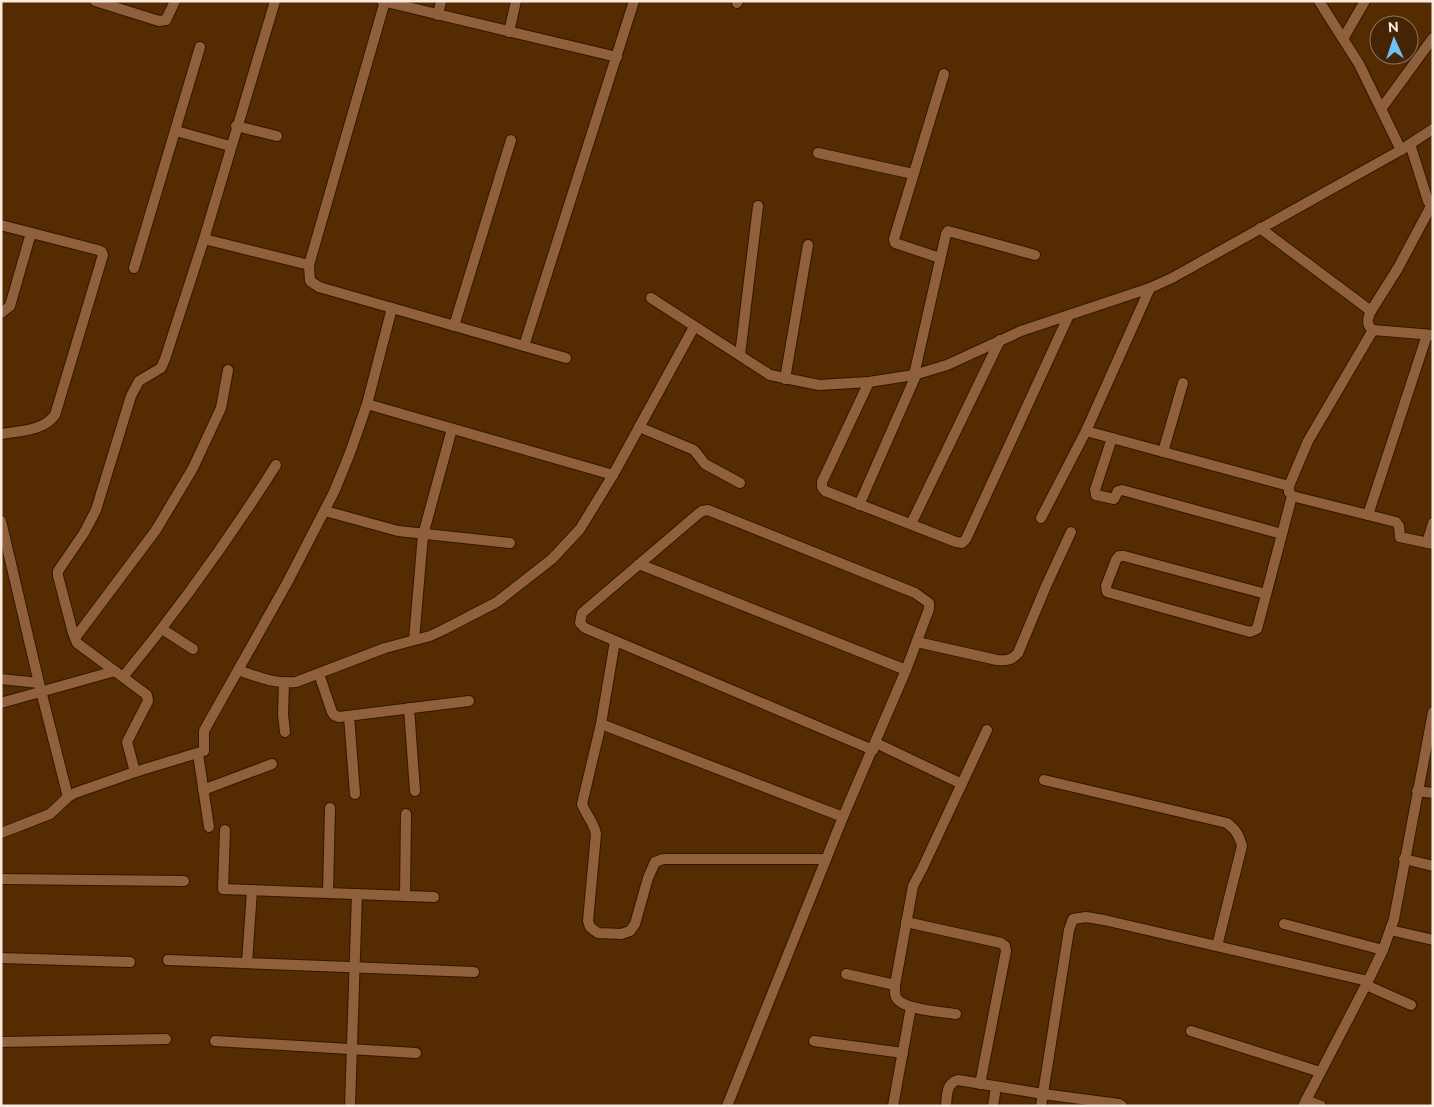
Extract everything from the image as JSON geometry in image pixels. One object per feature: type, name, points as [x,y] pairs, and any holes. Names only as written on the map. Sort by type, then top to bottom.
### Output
[{"type":"street","points":[[95,1],[159,21],[166,20],[175,1]]},
{"type":"street","points":[[135,772],[126,742],[148,698],[147,695],[77,643],[58,571],[84,534],[96,510],[131,396],[139,381],[161,368],[204,239],[230,146],[275,1]]},
{"type":"street","points":[[566,358],[319,287],[310,281],[309,265],[384,1],[617,57]]},
{"type":"street","points":[[438,15],[441,1]]},
{"type":"street","points":[[509,32],[516,1]]},
{"type":"street","points":[[524,346],[634,1]]},
{"type":"street","points":[[1319,1],[1359,64],[1381,109],[1406,147],[1428,201],[1432,206],[1398,268],[1371,311],[1368,322],[1370,328],[1374,330],[1430,335],[1368,515]]},
{"type":"street","points":[[1343,39],[1365,1]]},
{"type":"street","points":[[1381,109],[1433,38]]},
{"type":"street","points":[[134,268],[200,48]]},
{"type":"street","points":[[940,258],[895,243],[894,234],[944,74]]},
{"type":"street","points":[[236,126],[276,136]]},
{"type":"street","points":[[651,298],[770,375],[819,385],[869,382],[916,374],[947,365],[1021,330],[1150,288],[1172,278],[1406,147],[1433,129]]},
{"type":"street","points":[[176,131],[230,146]]},
{"type":"street","points":[[454,326],[511,140]]},
{"type":"street","points":[[818,153],[913,174]]},
{"type":"street","points":[[740,356],[758,206]]},
{"type":"street","points":[[1,225],[98,250],[103,255],[55,415],[49,423],[39,427],[1,434]]},
{"type":"street","points":[[1260,228],[1371,311]]},
{"type":"street","points":[[859,505],[916,374],[940,258],[948,231],[1035,254]]},
{"type":"street","points":[[1,313],[10,306],[31,233]]},
{"type":"street","points":[[204,239],[309,265]]},
{"type":"street","points":[[785,379],[808,245]]},
{"type":"street","points":[[1041,518],[1086,431],[1150,288]]},
{"type":"street","points":[[1,833],[50,814],[68,797],[76,793],[135,772],[204,751],[204,731],[287,583],[334,492],[367,404],[392,308]]},
{"type":"street","points":[[869,382],[822,482],[822,487],[825,491],[859,505],[956,542],[962,542],[966,539],[1069,315]]},
{"type":"street","points":[[238,670],[268,681],[296,682],[385,648],[430,636],[471,617],[497,602],[529,578],[552,559],[580,528],[639,428],[694,327]]},
{"type":"street","points":[[1266,594],[1124,556],[1119,556],[1116,560],[1106,586],[1107,592],[1250,632],[1257,629],[1282,534],[1291,491],[1308,441],[1374,330]]},
{"type":"street","points":[[911,524],[1000,340]]},
{"type":"street","points":[[75,638],[156,530],[193,468],[220,408],[228,370]]},
{"type":"street","points":[[1163,452],[1183,383]]},
{"type":"street","points":[[367,404],[612,475]]},
{"type":"street","points":[[414,640],[424,533],[452,428]]},
{"type":"street","points":[[639,428],[694,450],[705,464],[740,483]]},
{"type":"street","points":[[1086,431],[1163,452],[1396,522],[1399,526],[1400,537],[1402,538],[1430,543],[1433,523]]},
{"type":"street","points":[[1112,438],[1095,490],[1096,495],[1114,499],[1118,491],[1122,490],[1282,534]]},
{"type":"street","points":[[1,704],[40,688],[119,674],[162,629],[242,519],[276,465]]},
{"type":"street","points":[[727,1106],[843,817],[874,746],[906,670],[929,609],[929,603],[915,593],[708,510],[702,511],[582,613],[580,623],[585,628],[874,746],[962,784]]},
{"type":"street","points":[[325,511],[398,531],[510,544]]},
{"type":"street","points":[[1,521],[6,557],[68,797]]},
{"type":"street","points":[[916,642],[997,660],[1007,661],[1013,658],[1018,653],[1071,532]]},
{"type":"street","points":[[639,564],[906,670]]},
{"type":"street","points":[[162,629],[193,648]]},
{"type":"street","points":[[614,641],[601,724],[582,804],[595,827],[596,834],[588,921],[590,926],[598,933],[621,934],[630,930],[635,924],[648,878],[655,862],[658,860],[677,858],[826,859]]},
{"type":"street","points":[[319,674],[334,716],[339,717],[470,701]]},
{"type":"street","points":[[1,679],[40,688]]},
{"type":"street","points":[[284,683],[283,714],[285,732]]},
{"type":"street","points":[[409,708],[415,791]]},
{"type":"street","points":[[1320,1106],[1305,1103],[1367,983],[1394,919],[1433,713]]},
{"type":"street","points":[[349,716],[355,794]]},
{"type":"street","points":[[601,724],[843,817]]},
{"type":"street","points":[[956,1014],[911,1007],[899,1001],[895,996],[895,985],[913,886],[987,730]]},
{"type":"street","points":[[198,754],[209,827]]},
{"type":"street","points":[[203,790],[272,764]]},
{"type":"street","points":[[1044,780],[1226,824],[1235,829],[1242,846],[1216,946]]},
{"type":"street","points":[[1417,791],[1433,793]]},
{"type":"street","points":[[328,893],[330,808]]},
{"type":"street","points":[[405,896],[406,814]]},
{"type":"street","points":[[225,830],[223,889],[434,897]]},
{"type":"street","points":[[1404,859],[1433,866]]},
{"type":"street","points":[[1,879],[184,881]]},
{"type":"street","points":[[247,963],[252,890]]},
{"type":"street","points":[[350,1106],[357,894]]},
{"type":"street","points":[[1041,1106],[1069,930],[1073,920],[1086,917],[1104,920],[1367,983],[1411,1006]]},
{"type":"street","points":[[906,922],[1001,943],[1005,946],[1006,951],[980,1084]]},
{"type":"street","points":[[1284,924],[1382,950]]},
{"type":"street","points":[[1390,930],[1433,940]]},
{"type":"street","points":[[1,958],[130,962]]},
{"type":"street","points":[[168,960],[474,972]]},
{"type":"street","points":[[846,974],[895,985]]},
{"type":"street","points":[[893,1106],[911,1007]]},
{"type":"street","points":[[1191,1032],[1320,1072]]},
{"type":"street","points":[[1,1042],[166,1039]]},
{"type":"street","points":[[215,1040],[416,1053]]},
{"type":"street","points":[[814,1041],[902,1053]]},
{"type":"street","points":[[946,1106],[949,1085],[953,1081],[958,1080],[1122,1106]]},
{"type":"street","points":[[993,1106],[996,1087]]}]
